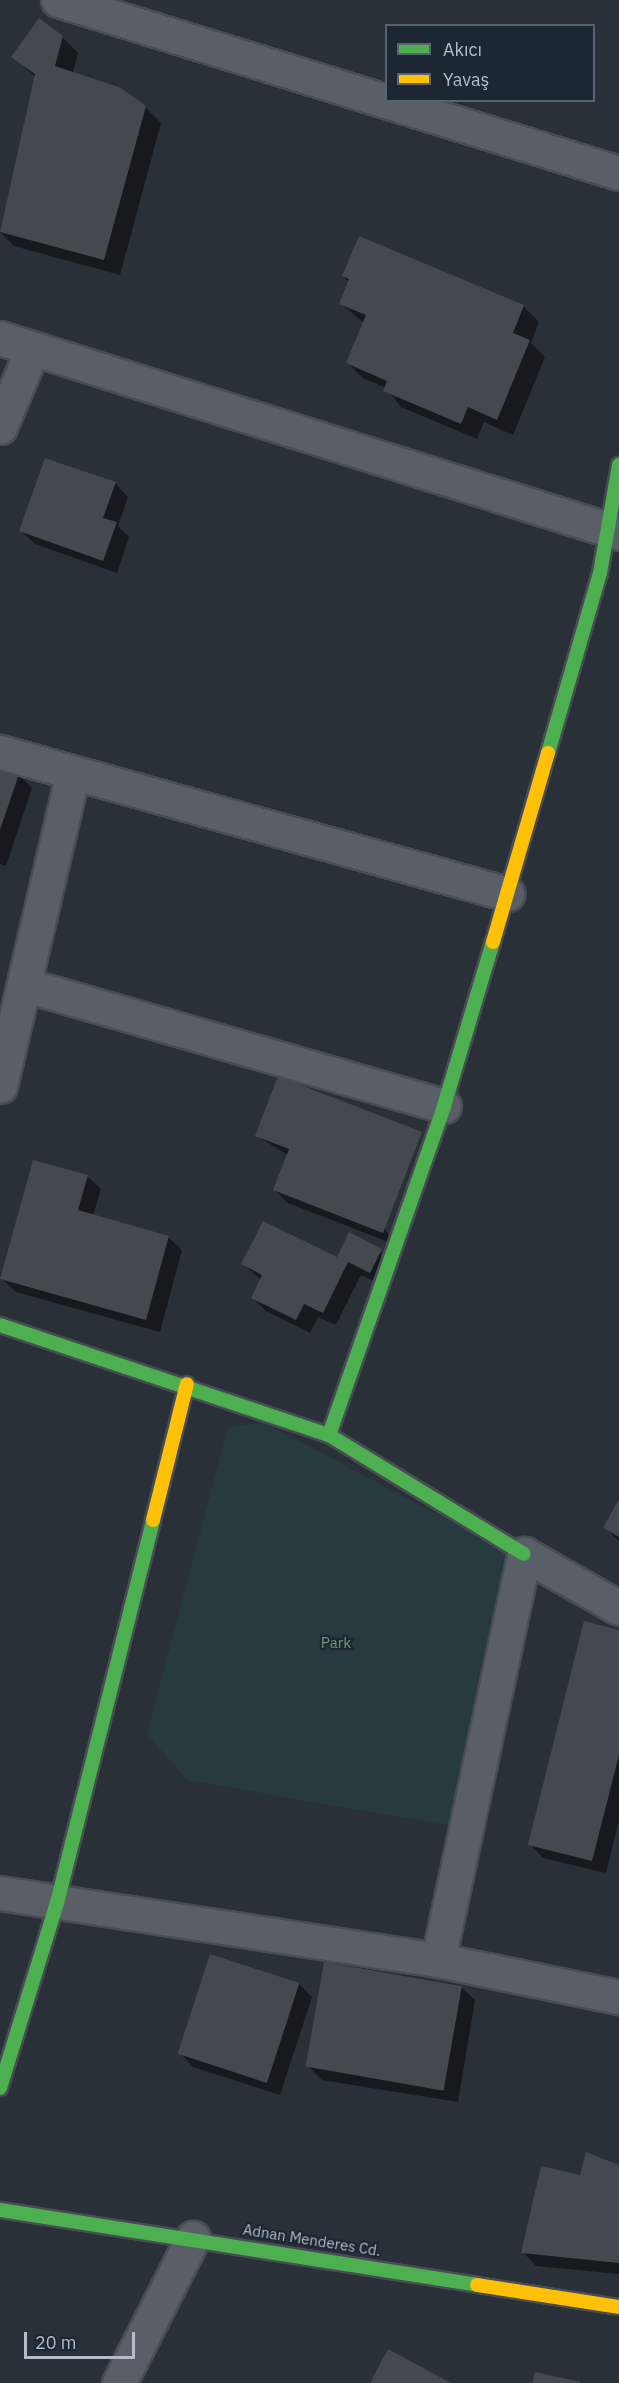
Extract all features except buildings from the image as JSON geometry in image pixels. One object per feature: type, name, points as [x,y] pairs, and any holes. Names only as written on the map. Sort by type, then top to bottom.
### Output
[{"type":"street","points":[[58,0],[385,101]]},
{"type":"street","points":[[389,102],[619,173]]},
{"type":"street","points":[[0,338],[32,350],[612,530]]},
{"type":"street","points":[[0,427],[32,350]]},
{"type":"street","points":[[329,1435],[444,1106],[508,894],[612,530],[619,465]]},
{"type":"street","points":[[0,752],[72,776],[508,894]]},
{"type":"street","points":[[0,1086],[72,776]]},
{"type":"street","points":[[25,985],[444,1106]]},
{"type":"street","points":[[0,1325],[187,1384],[329,1435],[524,1554],[619,1608]]},
{"type":"street","points":[[0,2088],[57,1903],[187,1384]]},
{"type":"street","points":[[438,1960],[524,1554]]},
{"type":"street","points":[[0,1893],[438,1960],[619,1997]]},
{"type":"street","name":"Adnan Menderes Cd.","points":[[0,2210],[194,2238],[619,2307]]},
{"type":"street","points":[[119,2383],[194,2238]]},
{"type":"green space","name":"Park","points":[[263,1422],[515,1555],[462,1828],[187,1780],[147,1734],[228,1427]]},
{"type":"traffic: fast","points":[[548,753],[600,573],[619,465]]},
{"type":"traffic: fast","points":[[329,1435],[444,1106],[493,942]]},
{"type":"traffic: fast","points":[[0,1325],[329,1435],[524,1554]]},
{"type":"traffic: fast","points":[[0,2088],[57,1903],[153,1520]]},
{"type":"traffic: fast","points":[[0,2210],[477,2285]]},
{"type":"traffic: slow","points":[[493,942],[548,753]]},
{"type":"traffic: slow","points":[[153,1520],[187,1384]]},
{"type":"traffic: slow","points":[[477,2285],[619,2307]]}]
